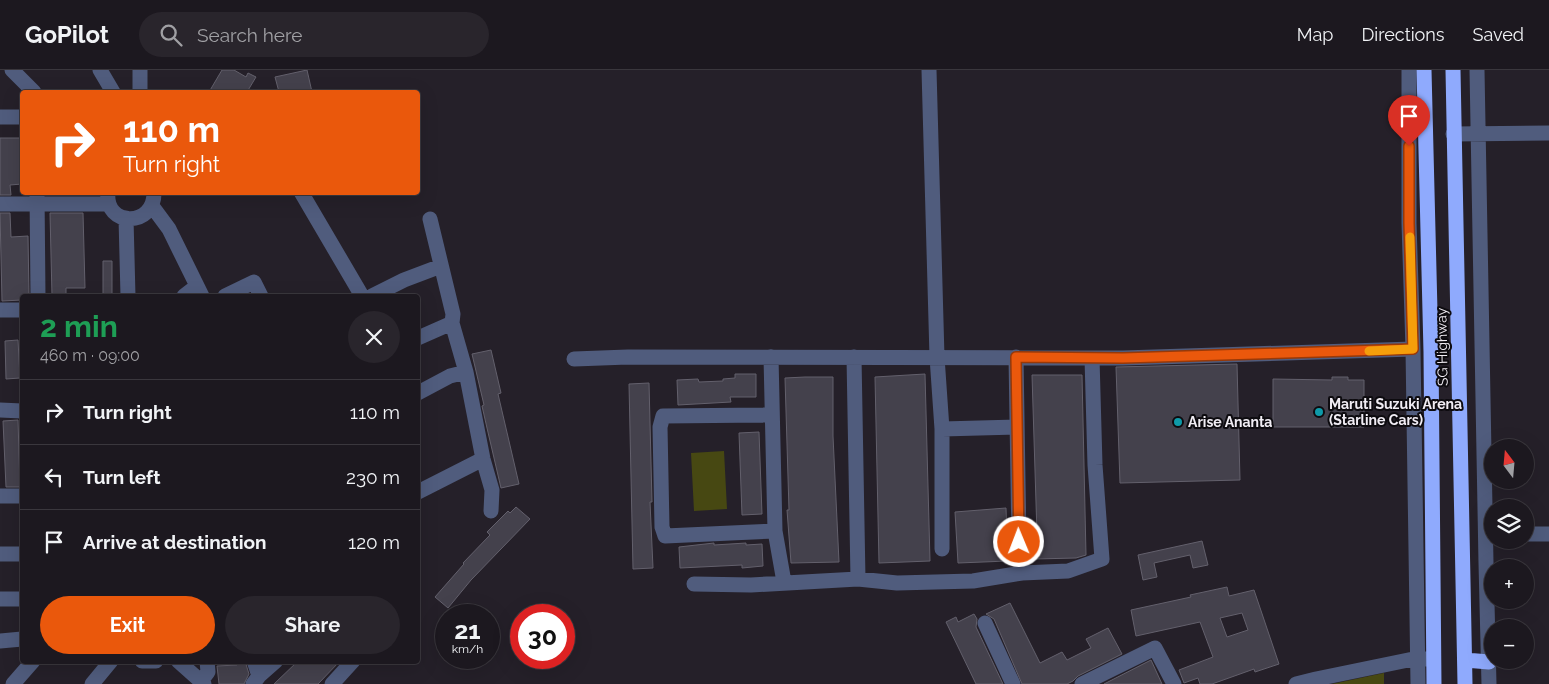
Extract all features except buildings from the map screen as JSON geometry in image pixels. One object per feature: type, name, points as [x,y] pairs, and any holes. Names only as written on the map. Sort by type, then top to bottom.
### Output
[{"type":"highway","name":"SG Highway","points":[[1424,70],[1431,352],[1426,658],[1434,684]]},
{"type":"highway","name":"SG Highway","points":[[1453,70],[1465,684]]},
{"type":"highway","points":[[1465,660],[1484,662]]},
{"type":"street","points":[[12,70],[32,90]]},
{"type":"street","points":[[100,70],[112,90]]},
{"type":"street","points":[[140,70],[140,90]]},
{"type":"street","points":[[929,70],[937,357],[942,429],[942,549]]},
{"type":"street","points":[[1409,70],[1409,223],[1426,658],[1418,684]]},
{"type":"street","points":[[1477,70],[1488,499]]},
{"type":"street","points":[[0,118],[20,117]]},
{"type":"street","points":[[1453,134],[1549,133]]},
{"type":"street","points":[[304,195],[361,294]]},
{"type":"street","points":[[37,198],[38,294]]},
{"type":"street","points":[[0,204],[37,198],[108,198],[118,216],[133,219],[141,217],[147,212],[153,199]]},
{"type":"street","points":[[153,199],[200,291]]},
{"type":"street","points":[[126,218],[128,294]]},
{"type":"street","points":[[430,219],[453,314],[452,323],[466,372],[483,459],[492,490],[491,511]]},
{"type":"street","points":[[376,294],[404,280],[441,266]]},
{"type":"street","points":[[230,294],[254,282],[260,294]]},
{"type":"street","points":[[0,310],[20,310]]},
{"type":"street","points":[[420,337],[452,323]]},
{"type":"street","points":[[574,359],[628,357],[1092,358],[1413,349]]},
{"type":"street","points":[[771,357],[775,531],[784,582]]},
{"type":"street","points":[[854,357],[858,579]]},
{"type":"street","points":[[1016,357],[1019,542]]},
{"type":"street","points":[[694,584],[751,585],[858,579],[897,583],[973,581],[1022,573],[1068,572],[1102,559],[1095,465],[1092,358]]},
{"type":"street","points":[[420,392],[450,376],[466,372]]},
{"type":"street","points":[[0,410],[20,411]]},
{"type":"street","points":[[772,415],[663,416],[660,428],[662,527],[665,536],[775,531]]},
{"type":"street","points":[[942,429],[1017,427]]},
{"type":"street","points":[[420,491],[483,459]]},
{"type":"street","points":[[0,496],[20,496]]},
{"type":"street","points":[[1534,534],[1549,534]]},
{"type":"street","points":[[1488,619],[1489,549]]},
{"type":"street","points":[[0,554],[20,554]]},
{"type":"street","points":[[0,599],[20,599]]},
{"type":"street","points":[[986,623],[1012,684]]},
{"type":"street","points":[[0,641],[20,640]]},
{"type":"street","points":[[1082,684],[1155,648],[1174,684]]},
{"type":"street","points":[[1296,684],[1316,678],[1426,658]]},
{"type":"street","points":[[13,684],[30,664]]},
{"type":"street","points":[[92,684],[109,664]]},
{"type":"street","points":[[181,664],[202,683],[208,672],[207,664]]},
{"type":"street","points":[[254,664],[256,680]]},
{"type":"street","points":[[256,680],[273,664]]},
{"type":"street","points":[[332,684],[350,664]]},
{"type":"street","points":[[1488,669],[1489,684]]},
{"type":"shaded area","points":[[724,451],[727,509],[694,511],[691,453]]},
{"type":"shaded area","points":[[1384,673],[1384,684],[1332,684]]},
{"type":"slow traffic","points":[[1369,351],[1413,349],[1410,237]]},
{"type":"place","name":"Maruti Suzuki Arena (Starline Cars)","points":[[1319,412]]},
{"type":"place","name":"Arise Ananta","points":[[1178,422]]},
{"type":"route","points":[[1019,542],[1016,357],[1123,358],[1413,349],[1409,223],[1409,146]]}]
